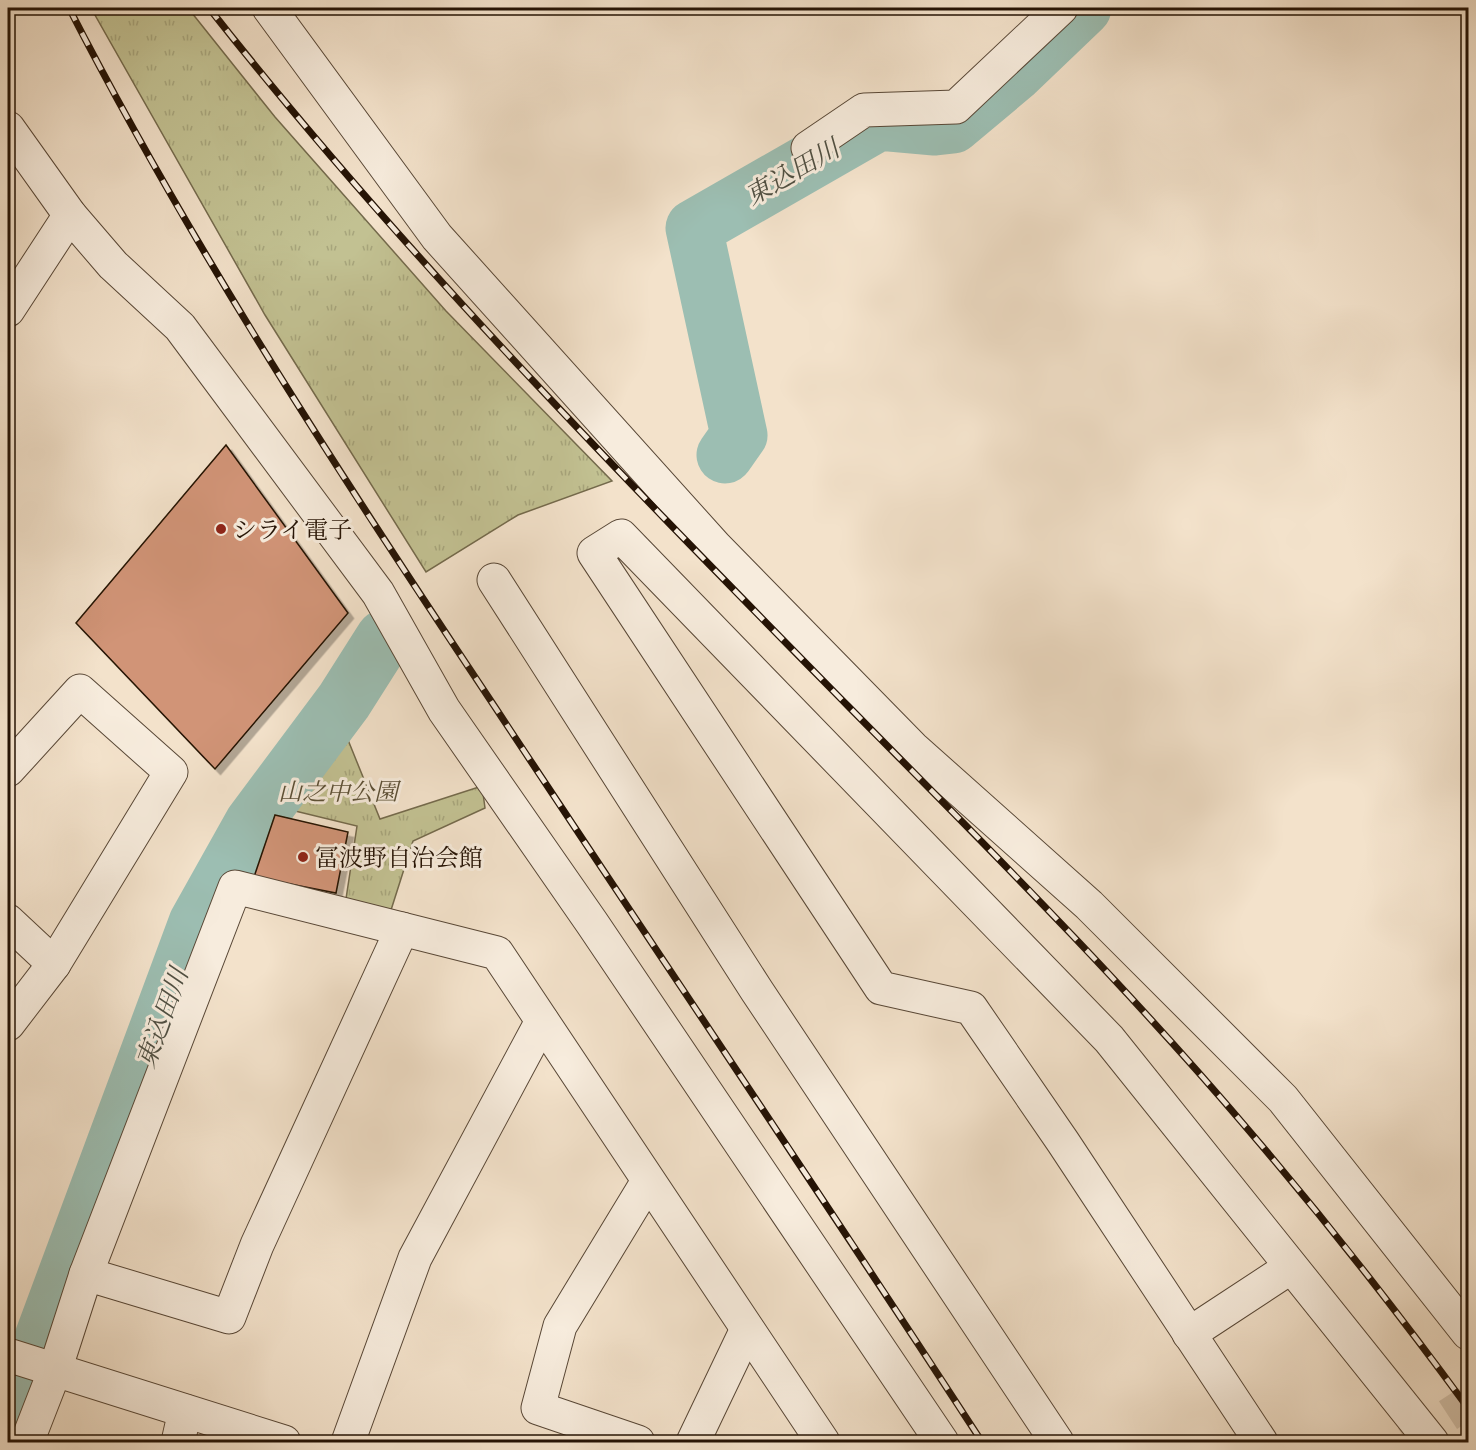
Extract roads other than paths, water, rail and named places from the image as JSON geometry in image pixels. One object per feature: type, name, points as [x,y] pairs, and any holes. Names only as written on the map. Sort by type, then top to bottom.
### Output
[{"type":"street","points":[[269,8],[438,237],[715,546],[913,748],[1089,905],[1282,1100],[1465,1325]]},
{"type":"street","points":[[808,148],[864,110],[956,107],[1061,8]]},
{"type":"street","points":[[8,128],[70,215],[113,265],[180,327],[378,593],[444,710],[592,922],[942,1443]]},
{"type":"street","points":[[8,310],[70,215]]},
{"type":"street","points":[[1261,1443],[971,1008],[881,988],[594,553],[621,536],[1109,1039],[1432,1443]]},
{"type":"street","points":[[494,580],[757,991],[1057,1443]]},
{"type":"street","points":[[8,770],[80,691],[171,772],[54,964],[8,1024]]},
{"type":"street","points":[[27,1443],[48,1368],[235,886],[497,953],[823,1443]]},
{"type":"street","points":[[8,921],[54,964]]},
{"type":"street","points":[[86,1274],[229,1317],[257,1245],[402,929]]},
{"type":"street","points":[[348,1443],[415,1258],[542,1021]]},
{"type":"street","points":[[638,1443],[538,1408],[560,1326],[648,1181]]},
{"type":"street","points":[[1189,1334],[1291,1267]]},
{"type":"street","points":[[693,1443],[747,1329]]},
{"type":"street","points":[[8,1355],[48,1368],[182,1427],[284,1443]]},
{"type":"waterway","name":"東込田川","points":[[725,455],[739,435],[694,228],[879,122],[935,127],[953,125],[1015,73],[1083,8]]},
{"type":"waterway","name":"東込田川","points":[[8,1432],[197,923],[253,823],[344,701],[384,638]]},
{"type":"tunnel","points":[[1407,1442],[1468,1402]]},
{"type":"railway","points":[[69,8],[166,186],[324,446],[982,1442]]},
{"type":"railway","points":[[209,8],[360,190],[519,366],[682,537],[1050,912],[1198,1071],[1331,1230],[1468,1408]]},
{"type":"place","name":"シライ電子","points":[[221,529]]},
{"type":"place","name":"冨波野自治会館","points":[[303,857]]},
{"type":"park label","name":"山之中公園","points":[[338,791]]}]
